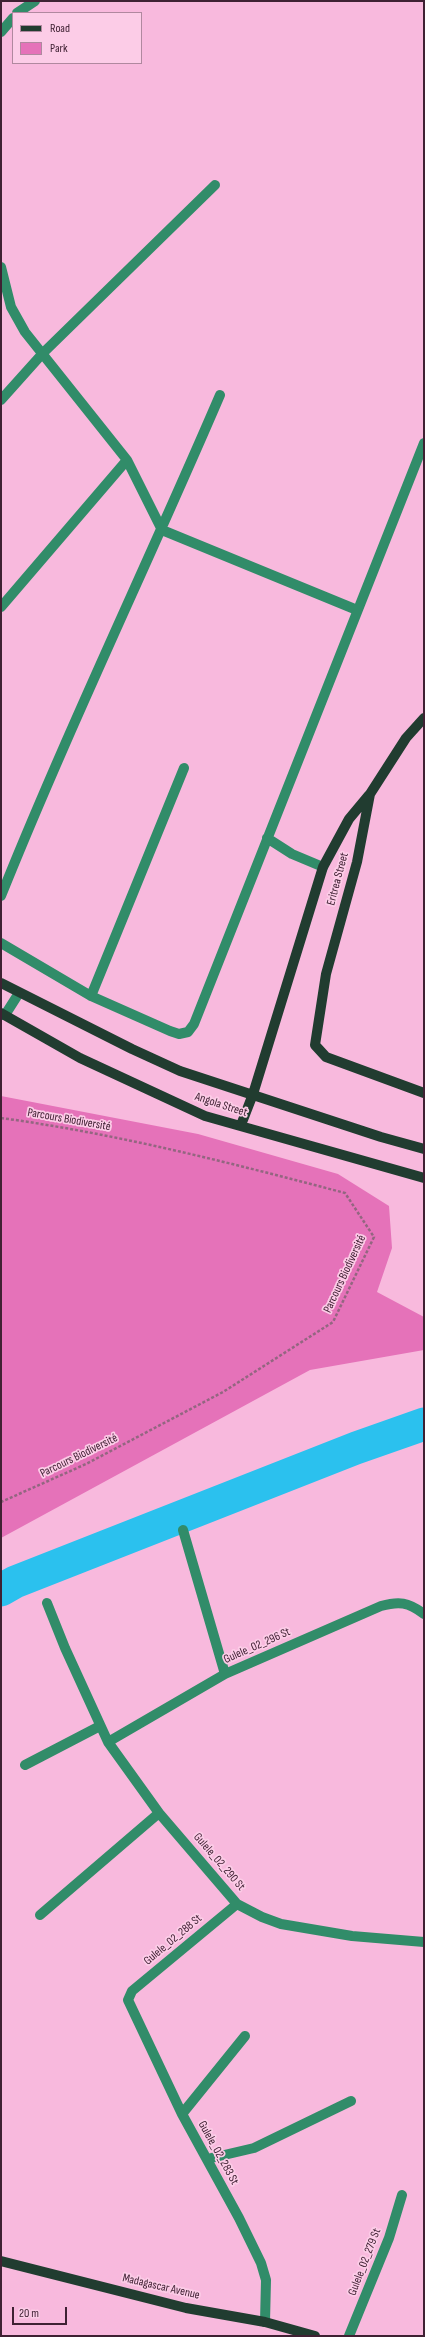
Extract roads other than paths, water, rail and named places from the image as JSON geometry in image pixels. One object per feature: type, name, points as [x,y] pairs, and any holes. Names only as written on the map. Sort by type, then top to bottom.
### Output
[{"type":"main road","name":"Eritrea Street","points":[[424,718],[406,738],[370,794],[357,862],[326,974],[315,1035],[315,1045],[326,1057],[424,1093]]},
{"type":"main road","points":[[241,1125],[253,1094],[323,867],[349,819],[370,794]]},
{"type":"main road","points":[[1,982],[19,993],[180,1070],[381,1137],[424,1149]]},
{"type":"main road","name":"Angola Street","points":[[2,1014],[80,1058],[148,1091],[205,1116],[424,1178]]},
{"type":"main road","name":"Madagascar Avenue","points":[[1,2261],[186,2308],[265,2322],[315,2336]]},
{"type":"street","points":[[18,12],[34,1]]},
{"type":"street","points":[[1,32],[12,19]]},
{"type":"street","points":[[1,400],[43,353],[215,185]]},
{"type":"street","points":[[1,267],[11,307],[25,332],[127,460],[162,530],[357,610]]},
{"type":"street","points":[[1,896],[35,812],[162,530],[220,395]]},
{"type":"street","points":[[1,943],[91,996],[170,1031],[179,1034],[188,1032],[194,1024],[424,443]]},
{"type":"street","points":[[1,607],[127,460]]},
{"type":"street","points":[[91,996],[184,768]]},
{"type":"street","points":[[267,838],[292,854],[323,867]]},
{"type":"street","points":[[2,1014],[19,993]]},
{"type":"street","points":[[183,1530],[226,1674]]},
{"type":"street","name":"Gulele_02_296 St","points":[[108,1742],[226,1674],[380,1606],[398,1602],[412,1605],[424,1614]]},
{"type":"street","name":"Gulele_02_290 St","points":[[47,1603],[108,1742],[159,1813],[237,1904],[262,1917],[281,1924],[352,1936],[424,1942]]},
{"type":"street","points":[[25,1764],[100,1726]]},
{"type":"street","points":[[40,1915],[159,1813]]},
{"type":"street","name":"Gulele_02_288 St","points":[[128,2000],[132,1990],[237,1904]]},
{"type":"street","name":"Gulele_02_283 St","points":[[128,2000],[182,2114],[261,2263],[266,2280],[265,2322]]},
{"type":"street","points":[[182,2114],[245,2036]]},
{"type":"street","points":[[207,2159],[254,2148],[351,2101]]},
{"type":"street","name":"Gulele_02_279 St","points":[[349,2336],[389,2238],[402,2195]]},
{"type":"waterway","points":[[1,1590],[15,1582],[356,1448],[424,1424]]}]
